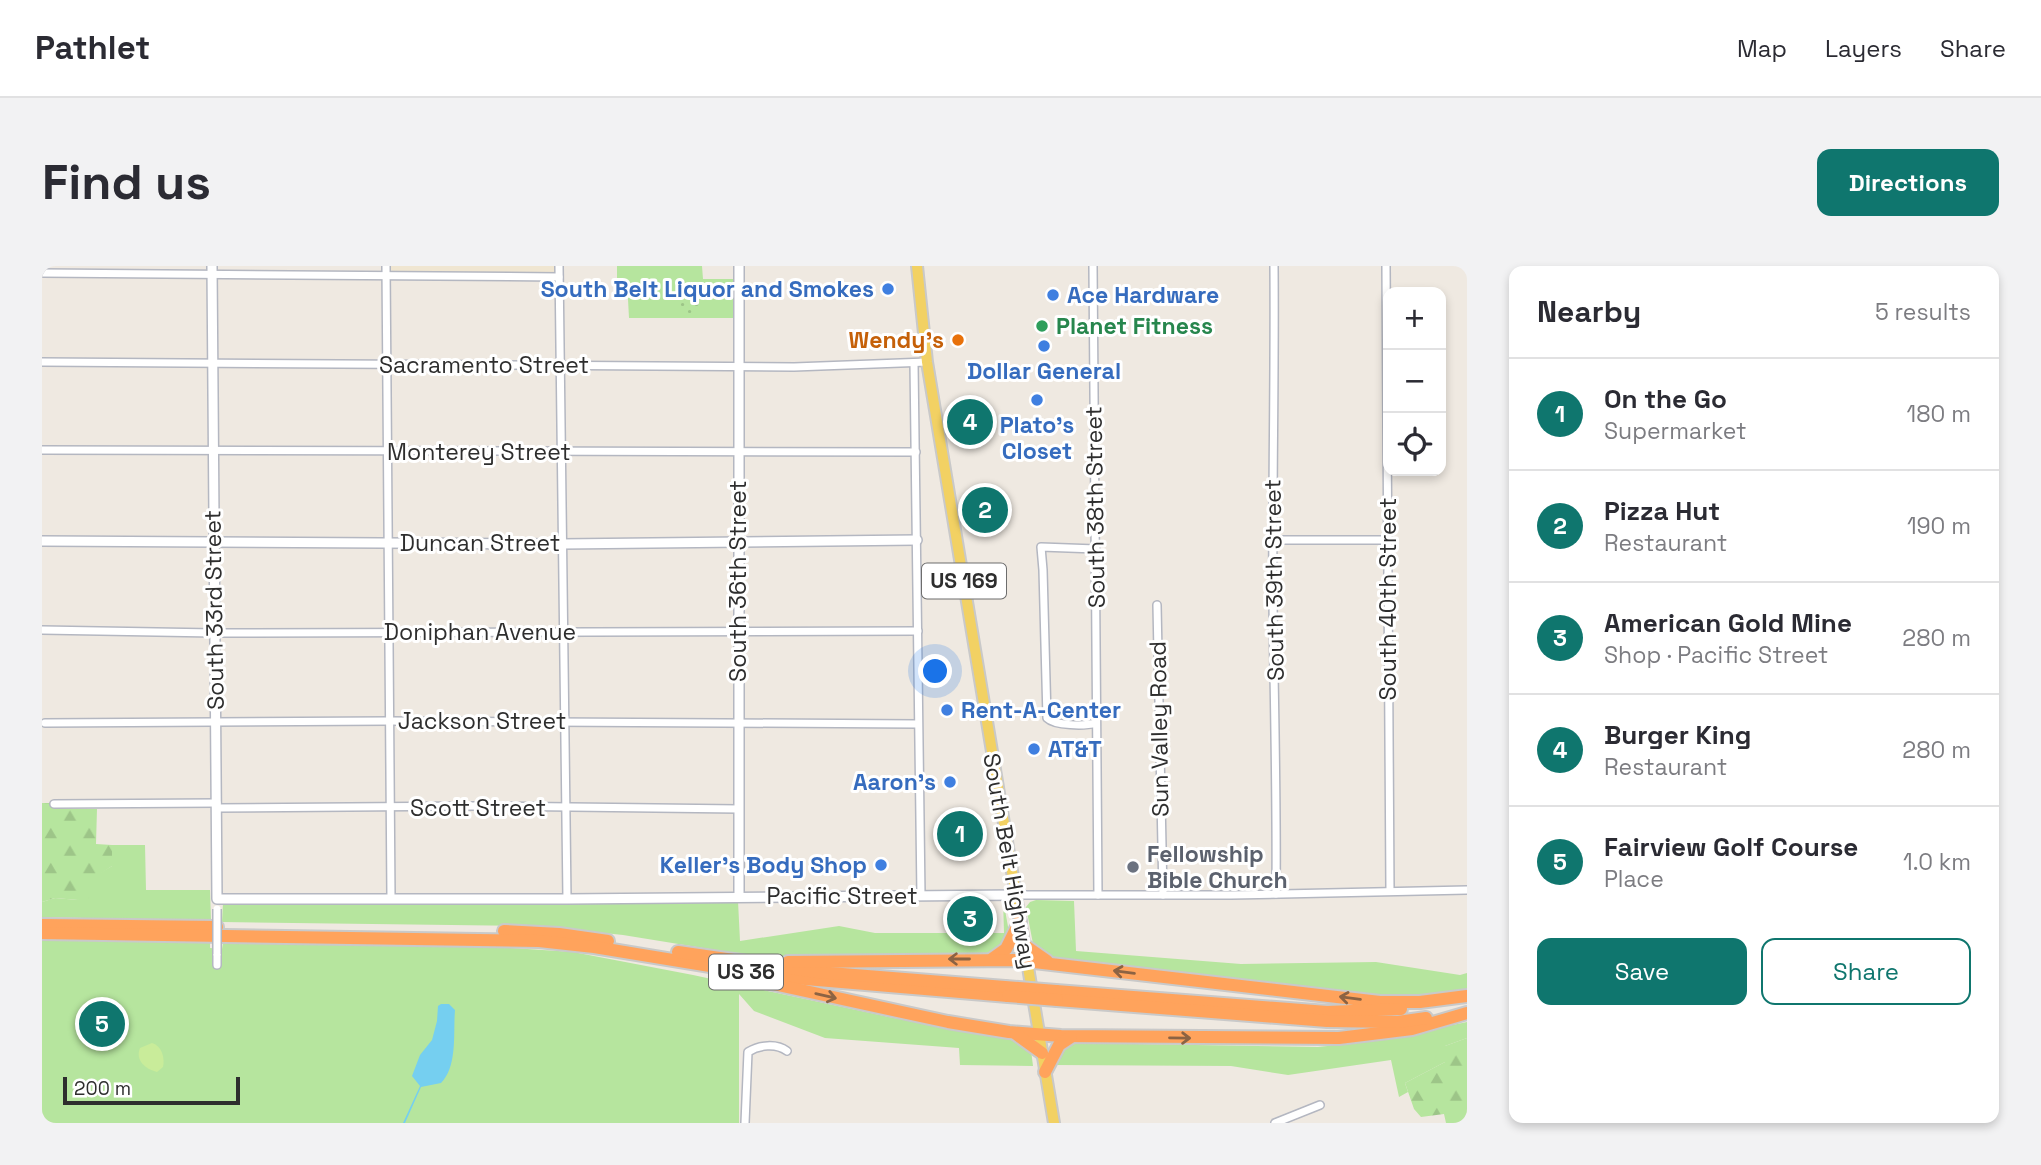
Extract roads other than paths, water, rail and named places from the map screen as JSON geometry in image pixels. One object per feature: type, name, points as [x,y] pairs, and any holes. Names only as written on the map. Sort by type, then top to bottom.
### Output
[{"type":"highway","points":[[991,959],[1006,948],[1020,921]]},
{"type":"highway","name":"US 36","points":[[42,925],[522,932],[591,938],[721,960],[817,972],[1349,1022],[1398,1021],[1467,1012]]},
{"type":"highway","name":"US 36","points":[[42,933],[520,940],[594,947],[817,981],[1006,991]]},
{"type":"highway","points":[[1024,945],[1050,963]]},
{"type":"highway","points":[[721,960],[795,962],[991,959],[1050,963],[1380,1002],[1420,1002],[1467,996]]},
{"type":"highway","points":[[689,963],[718,973],[898,1013],[1009,1032],[1073,1037],[1339,1038],[1412,1029],[1467,1012]]},
{"type":"highway","name":"US 36","points":[[1056,995],[1349,1012],[1420,1007],[1467,996]]},
{"type":"highway","points":[[1009,1032],[1021,1037],[1042,1053]]},
{"type":"highway","points":[[1045,1072],[1059,1045],[1073,1037]]},
{"type":"main road","name":"South Belt Highway","points":[[917,266],[927,362],[1054,1123]]},
{"type":"street","points":[[386,266],[391,898]]},
{"type":"street","points":[[559,266],[567,899]]},
{"type":"street","name":"South 36th Street","points":[[739,266],[739,897]]},
{"type":"street","name":"South 38th Street","points":[[1093,266],[1098,895]]},
{"type":"street","name":"South 39th Street","points":[[1274,266],[1276,894]]},
{"type":"street","name":"South 40th Street","points":[[1386,266],[1390,891]]},
{"type":"street","points":[[42,273],[212,271],[559,277]]},
{"type":"street","name":"South 33rd Street","points":[[212,271],[217,965]]},
{"type":"street","name":"Sacramento Street","points":[[42,362],[794,367],[927,362]]},
{"type":"street","points":[[914,363],[921,896]]},
{"type":"street","name":"Monterey Street","points":[[42,450],[916,452]]},
{"type":"street","name":"Duncan Street","points":[[42,541],[562,544],[918,540]]},
{"type":"street","points":[[1273,540],[1387,540]]},
{"type":"street","points":[[1096,549],[1041,547],[1044,570],[1047,718],[1050,722],[1096,723]]},
{"type":"street","name":"Sun Valley Road","points":[[1157,605],[1163,895]]},
{"type":"street","name":"Doniphan Avenue","points":[[42,630],[215,633],[918,631]]},
{"type":"street","name":"Jackson Street","points":[[45,723],[389,721],[918,724]]},
{"type":"street","name":"Scott Street","points":[[54,804],[739,809]]},
{"type":"street","name":"Pacific Street","points":[[217,904],[391,898],[1163,895],[1467,890]]},
{"type":"street","points":[[745,1123],[748,1052],[754,1048],[776,1046],[787,1051]]},
{"type":"street","points":[[1275,1123],[1320,1105]]},
{"type":"water","points":[[449,1004],[455,1010],[454,1048],[450,1068],[441,1083],[421,1087],[403,1123],[420,1086],[412,1076],[420,1055],[432,1040],[438,1006]]},
{"type":"place","name":"South Belt Liquor and Smokes","points":[[888,289]]},
{"type":"place","name":"Ace Hardware","points":[[1053,295]]},
{"type":"place","name":"Planet Fitness","points":[[1042,326]]},
{"type":"place","name":"Wendy's","points":[[958,340]]},
{"type":"place","name":"Dollar General","points":[[1044,346]]},
{"type":"place","name":"Plato's Closet","points":[[1037,400]]},
{"type":"place","name":"Burger King","points":[[970,422]]},
{"type":"place","name":"Pizza Hut","points":[[985,510]]},
{"type":"place","name":"Rent-A-Center","points":[[947,710]]},
{"type":"place","name":"AT&T","points":[[1034,749]]},
{"type":"place","name":"Aaron's","points":[[950,782]]},
{"type":"place","name":"On the Go","points":[[960,834]]},
{"type":"place","name":"Keller's Body Shop","points":[[881,865]]},
{"type":"place","name":"Fellowship Bible Church","points":[[1133,867]]},
{"type":"place","name":"American Gold Mine","points":[[970,919]]},
{"type":"place","name":"Fairview Golf Course","points":[[102,1024]]}]
